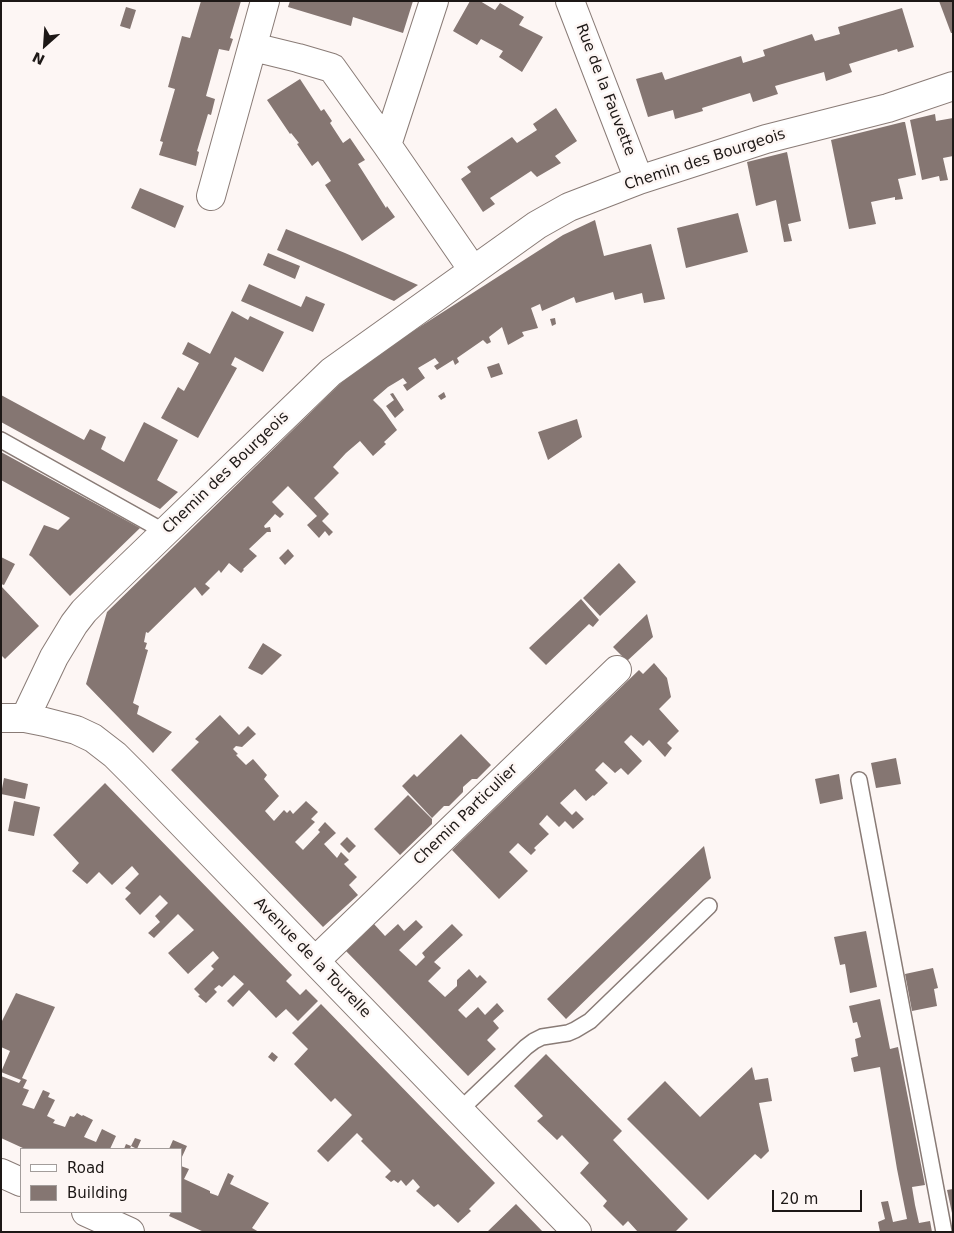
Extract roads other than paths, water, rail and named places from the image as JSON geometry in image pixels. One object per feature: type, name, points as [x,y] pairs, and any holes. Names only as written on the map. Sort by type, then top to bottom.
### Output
[{"type":"street","points":[[211,196],[265,1]]},
{"type":"street","points":[[387,145],[434,1]]},
{"type":"street","name":"Rue de la Fauvette","points":[[570,1],[639,180]]},
{"type":"street","points":[[253,47],[332,68],[472,270]]},
{"type":"street","name":"Chemin des Bourgeois","points":[[13,718],[84,611],[331,372],[537,225],[569,207],[639,180],[766,139],[888,108],[953,86]]},
{"type":"street","name":"Chemin Particulier","points":[[315,960],[617,670]]},
{"type":"street","name":"Avenue de la Tourelle","points":[[13,718],[45,722],[76,730],[103,745],[134,774],[577,1232]]},
{"type":"street","points":[[1,1173],[20,1182]]},
{"type":"street","points":[[88,1213],[130,1232]]},
{"type":"lane","points":[[1,440],[165,532]]},
{"type":"lane","points":[[859,780],[944,1232]]},
{"type":"lane","points":[[460,1110],[534,1041],[542,1037],[568,1033],[590,1020],[709,906]]}]
